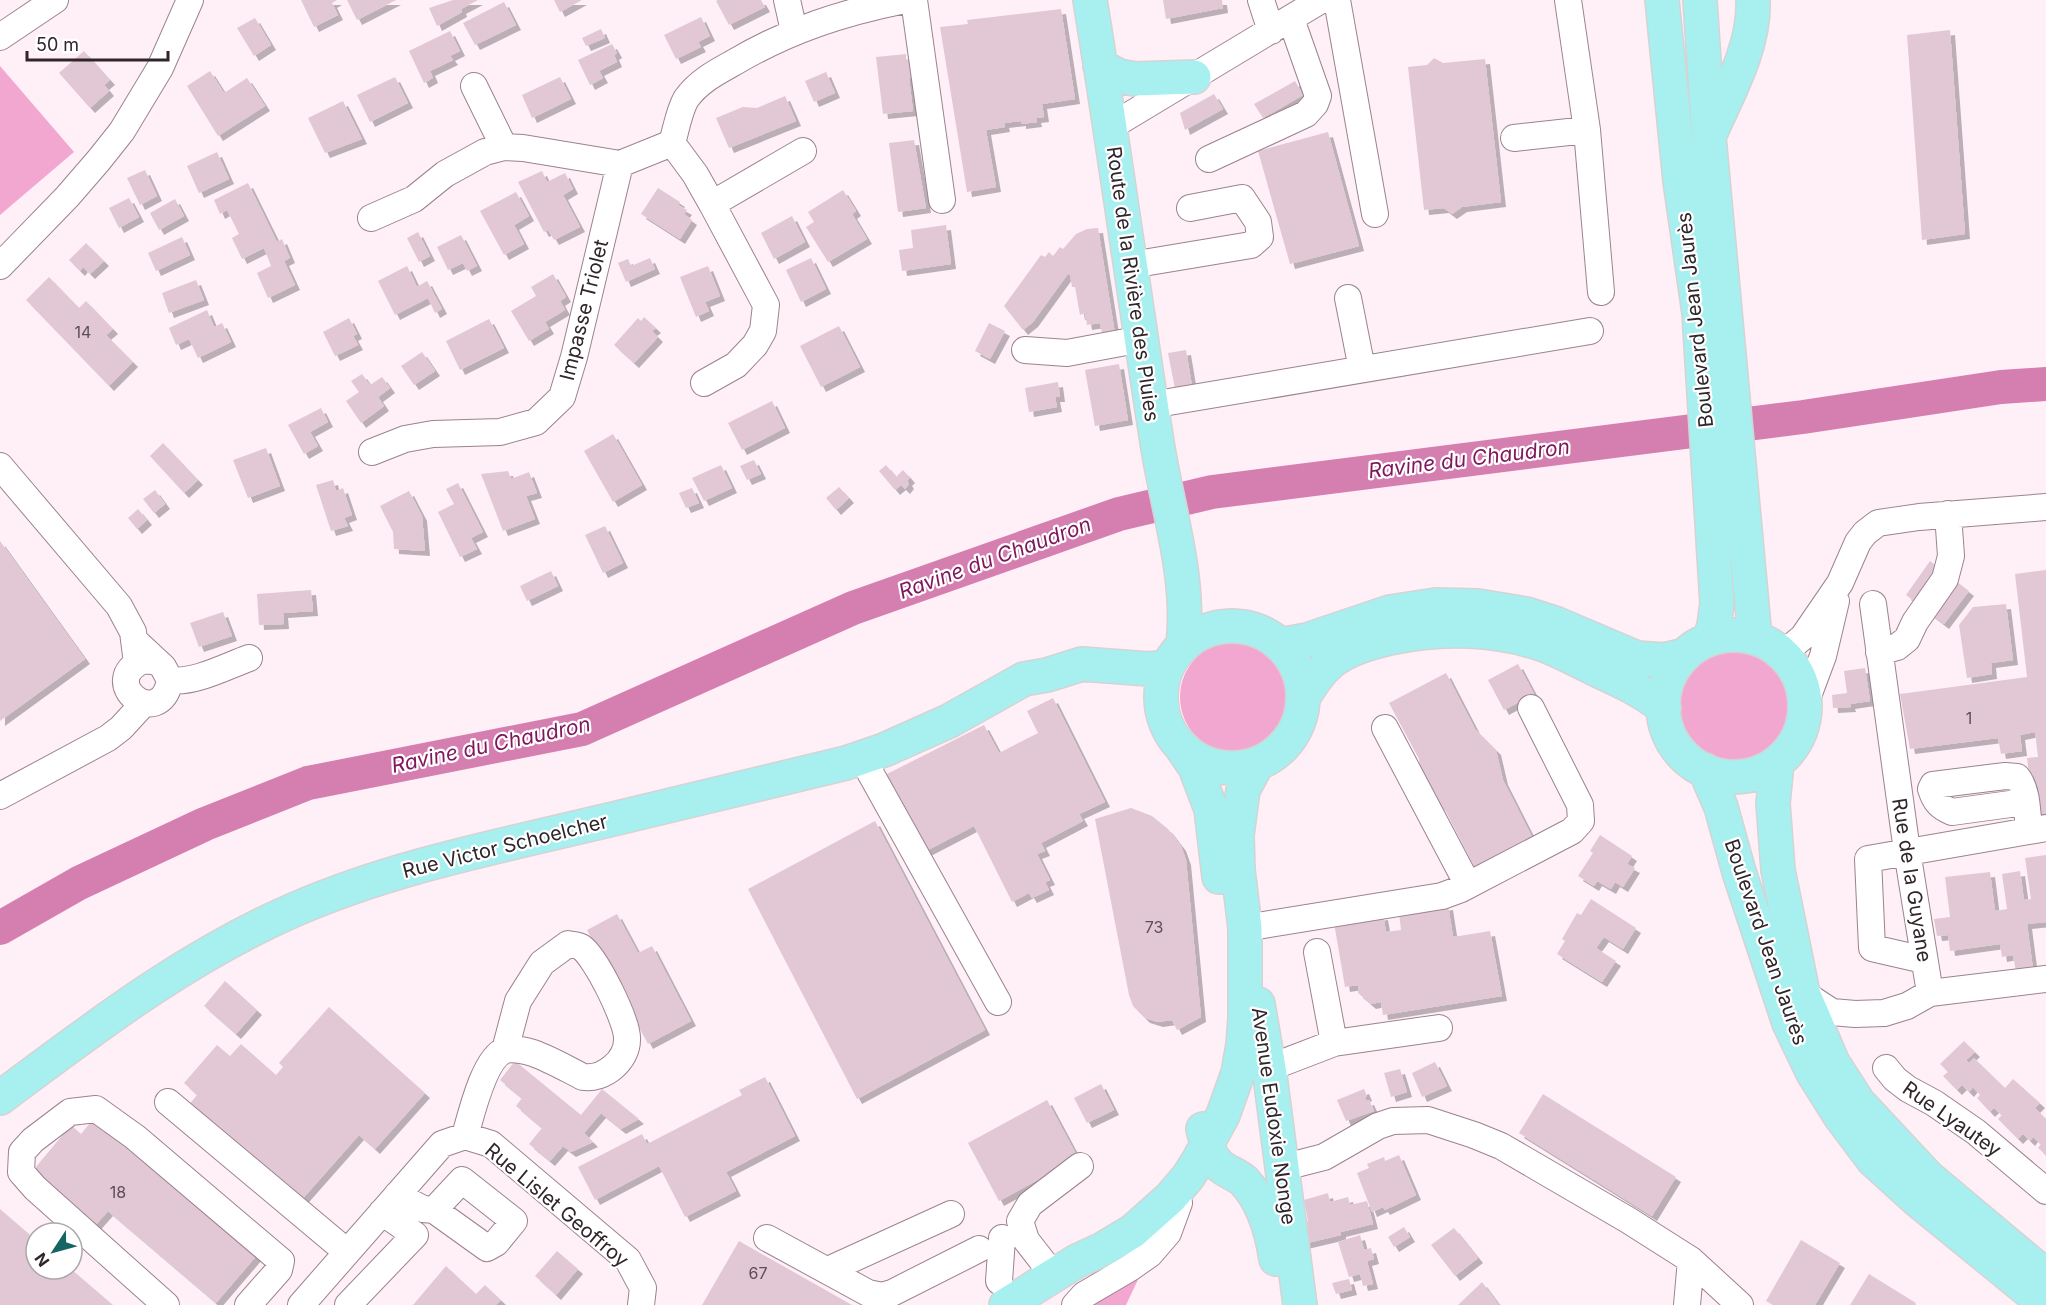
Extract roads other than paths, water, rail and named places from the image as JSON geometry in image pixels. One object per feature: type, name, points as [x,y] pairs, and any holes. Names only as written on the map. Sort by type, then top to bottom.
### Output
[{"type":"main road","name":"Route de la Rivière des Pluies","points":[[1089,0],[1158,449],[1180,568],[1185,623],[1175,656]]},
{"type":"main road","name":"Boulevard Jean Jaurès","points":[[1662,0],[1680,181],[1712,312]]},
{"type":"main road","name":"Boulevard Jean Jaurès","points":[[1697,647],[1714,625],[1729,533],[1712,312],[1709,137],[1700,0]]},
{"type":"main road","points":[[1709,137],[1743,57],[1754,17],[1753,0]]},
{"type":"main road","points":[[1100,66],[1119,76],[1135,79],[1194,77]]},
{"type":"main road","name":"Boulevard Jean Jaurès","points":[[1729,533],[1767,645]]},
{"type":"main road","name":"Route de la Rivière des Pluies","points":[[1180,568],[1192,596],[1201,609],[1221,626]]},
{"type":"main road","points":[[1280,645],[1307,640],[1390,612],[1436,605],[1478,606],[1526,614],[1557,624],[1625,655],[1664,708]]},
{"type":"main road","points":[[1065,1268],[1125,1218],[1165,1178],[1186,1144],[1206,1102],[1226,1053],[1233,1026],[1233,996],[1211,809],[1195,767],[1169,730],[1162,709],[1161,688],[1175,656],[1201,632],[1221,626],[1244,626],[1266,634],[1280,645],[1296,666],[1303,686],[1298,725],[1288,741],[1274,754],[1257,764],[1231,768],[1205,762],[1182,748]]},
{"type":"main road","points":[[1303,698],[1320,672],[1333,660],[1351,650],[1378,641],[1414,633],[1452,630],[1487,632],[1548,646],[1640,673],[1664,660],[1697,647],[1732,635],[1767,645],[1793,666],[1802,684],[1805,704],[1804,720],[1799,737],[1790,751],[1777,763],[1755,774],[1730,777],[1705,770],[1689,760],[1676,745],[1667,728],[1664,708],[1665,689],[1673,670],[1697,647]]},
{"type":"main road","name":"Rue Victor Schoelcher","points":[[0,1098],[130,1002],[177,971],[297,908],[418,866],[862,758],[949,721],[1024,679],[1047,675],[1082,664],[1149,669],[1175,656]]},
{"type":"main road","name":"Rue Victor Schoelcher","points":[[1047,675],[1143,693],[1162,709]]},
{"type":"main road","name":"Boulevard Jean Jaurès","points":[[1777,763],[1773,803],[1778,870],[1803,993],[1833,1063],[1858,1102],[1928,1177],[2046,1276]]},
{"type":"main road","points":[[1133,1232],[1176,1191],[1198,1161],[1223,1115],[1238,1073],[1245,1018],[1245,928],[1238,870],[1237,835],[1243,790],[1257,764]]},
{"type":"main road","name":"Boulevard Jean Jaurès","points":[[1705,770],[1721,807],[1739,872],[1789,1023],[1813,1073],[1840,1116],[1874,1160],[2046,1305]]},
{"type":"main road","name":"Avenue Eudoxie Nonge","points":[[1245,928],[1269,1068],[1300,1305]]},
{"type":"main road","name":"Avenue Eudoxie Nonge","points":[[1206,1102],[1202,1127],[1217,1164],[1245,1182],[1261,1207],[1273,1242],[1282,1305]]},
{"type":"main road","points":[[1002,1293],[1065,1268],[1103,1249],[1156,1220],[1203,1186],[1233,1173],[1281,1168]]},
{"type":"street","points":[[0,37],[55,0]]},
{"type":"street","points":[[170,49],[172,0]]},
{"type":"street","points":[[0,266],[99,160],[143,98],[170,49],[190,0]]},
{"type":"street","points":[[787,0],[794,31]]},
{"type":"street","points":[[672,143],[685,100],[706,78],[756,49],[794,31],[864,8],[905,0]]},
{"type":"street","points":[[914,0],[942,200]]},
{"type":"street","points":[[1209,159],[1306,114],[1315,104],[1318,96],[1281,25],[1261,0]]},
{"type":"street","points":[[1110,127],[1321,0]]},
{"type":"street","points":[[1337,0],[1375,214]]},
{"type":"street","points":[[1568,0],[1587,130],[1601,292]]},
{"type":"street","points":[[474,86],[504,147]]},
{"type":"street","points":[[1514,138],[1587,130]]},
{"type":"street","points":[[371,218],[414,199],[445,174],[485,152],[504,147],[620,164],[672,143]]},
{"type":"street","points":[[672,143],[695,174],[766,305],[763,331],[755,345],[736,365],[704,383]]},
{"type":"street","points":[[712,204],[803,151]]},
{"type":"street","name":"Impasse Triolet","points":[[372,453],[405,439],[433,434],[500,432],[536,422],[562,397],[574,357],[620,164]]},
{"type":"street","points":[[1131,265],[1251,245],[1260,237],[1257,222],[1242,198],[1190,208]]},
{"type":"street","points":[[1348,298],[1362,369]]},
{"type":"street","points":[[1151,405],[1590,331]]},
{"type":"street","points":[[1025,350],[1067,353],[1142,339]]},
{"type":"street","points":[[0,466],[118,606],[150,662],[166,695],[157,702],[135,705]]},
{"type":"street","points":[[1805,704],[1823,656],[1840,583],[1858,542],[1872,527],[1884,520],[2046,507]]},
{"type":"street","points":[[1879,652],[1897,647],[1907,639],[1915,622],[1945,579],[1952,556],[1948,514]]},
{"type":"street","points":[[1767,645],[1792,646],[1803,637],[1840,583]]},
{"type":"street","name":"Rue de la Guyane","points":[[1873,604],[1907,851],[1930,993]]},
{"type":"street","points":[[150,662],[178,682],[249,658]]},
{"type":"street","points":[[135,705],[126,687],[126,678],[130,669],[150,662]]},
{"type":"street","points":[[0,795],[108,738],[121,728],[135,705]]},
{"type":"street","points":[[1245,928],[1442,896],[1572,831],[1581,821],[1580,805],[1530,708]]},
{"type":"street","points":[[1385,728],[1468,885]]},
{"type":"street","points":[[862,758],[998,1002]]},
{"type":"street","points":[[1924,960],[1872,948],[1868,859],[2038,830],[2025,802]]},
{"type":"street","points":[[465,1136],[482,1082],[496,1056],[505,1050],[533,1053],[583,1077],[591,1078],[612,1069],[626,1048],[628,1038],[623,1022],[598,968],[580,946],[568,944],[551,954],[542,963],[518,1000],[505,1050]]},
{"type":"street","points":[[1317,952],[1334,1043]]},
{"type":"street","points":[[1803,993],[1832,1012],[1884,1013],[1907,1006],[1930,993],[2046,979]]},
{"type":"street","points":[[1269,1068],[1334,1043],[1439,1028]]},
{"type":"street","name":"Rue Lyautey","points":[[1886,1068],[1894,1079],[1908,1089],[1934,1103],[1976,1132],[2046,1191]]},
{"type":"street","points":[[168,1102],[347,1252]]},
{"type":"street","points":[[166,1305],[35,1188],[21,1172],[22,1152],[33,1140],[70,1112],[96,1109],[152,1151],[280,1261],[279,1270],[248,1305]]},
{"type":"street","points":[[1281,1168],[1324,1157],[1378,1126],[1393,1121],[1428,1120],[1501,1146],[1628,1220],[1691,1260],[1740,1305]]},
{"type":"street","name":"Rue Lislet Geoffroy","points":[[301,1305],[442,1144],[465,1136],[491,1144],[628,1260],[644,1288],[641,1305]]},
{"type":"street","points":[[1065,1268],[1026,1240],[1020,1221],[1030,1203],[1080,1166]]},
{"type":"street","points":[[1075,1305],[1084,1294],[1150,1254],[1168,1233],[1179,1203]]},
{"type":"street","points":[[389,1204],[434,1210]]},
{"type":"street","points":[[348,1305],[415,1235],[389,1204]]},
{"type":"street","points":[[828,1270],[951,1214]]},
{"type":"street","points":[[767,1238],[868,1293],[882,1296],[979,1249]]},
{"type":"street","points":[[1002,1238],[1002,1293]]},
{"type":"street","points":[[1688,1305],[1691,1260]]},
{"type":"waterway","name":"Ravine du Chaudron","points":[[0,928],[79,883],[205,824],[308,783],[582,729],[853,608],[1119,514],[1212,492],[1803,417],[2001,387],[2046,384]]}]
